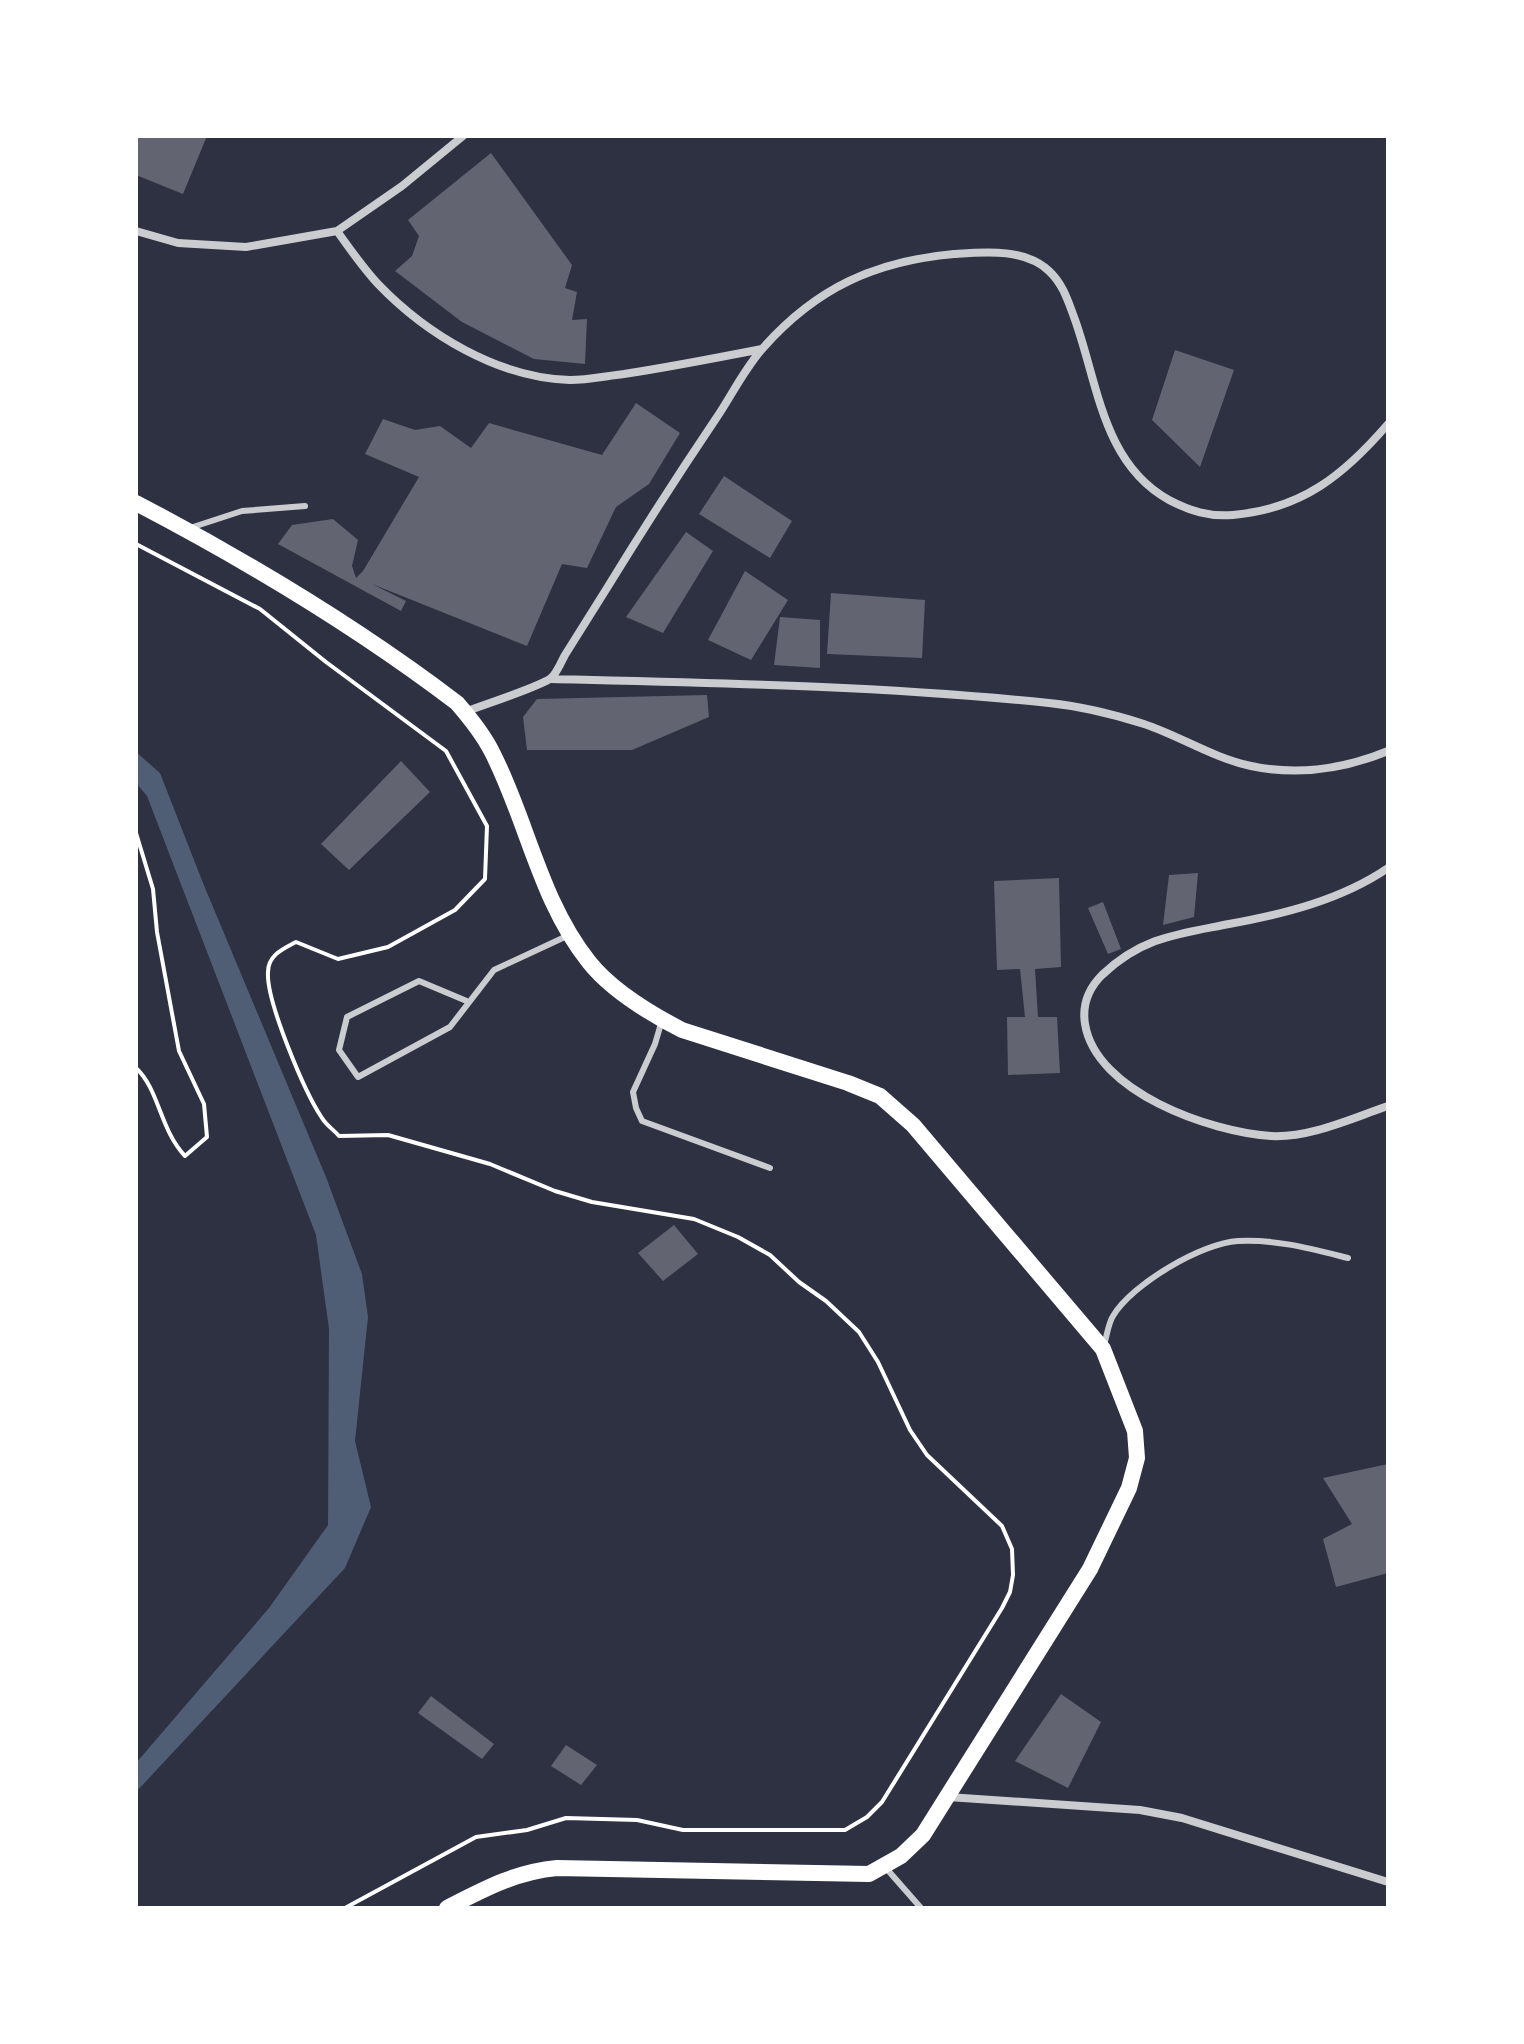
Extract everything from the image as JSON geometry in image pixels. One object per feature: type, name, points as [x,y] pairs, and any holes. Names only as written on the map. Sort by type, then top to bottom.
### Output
[{"type":"main road","points":[[136,503],[376,646],[433,685],[465,712],[492,752],[542,878],[571,935],[590,963],[615,987],[682,1030],[880,1096],[913,1125],[1103,1349],[1135,1431],[1137,1458],[1129,1488],[1090,1569],[923,1835],[885,1867],[869,1874],[557,1868],[529,1871],[503,1879],[474,1901],[447,1908]]},
{"type":"street","points":[[136,231],[178,243],[246,247],[337,231],[402,186],[463,136]]},
{"type":"street","points":[[337,231],[379,284],[432,330],[455,344],[514,369],[571,380],[666,368],[762,349]]},
{"type":"street","points":[[551,679],[667,490],[762,349],[807,306],[863,273],[916,258],[985,252],[1034,261],[1048,270],[1063,287],[1084,345],[1100,409],[1116,447],[1150,487],[1191,512],[1223,516],[1250,514],[1288,505],[1316,491],[1350,464],[1388,424]]},
{"type":"street","points":[[465,712],[551,679],[779,684],[934,692],[1054,703],[1144,724],[1216,755],[1252,766],[1329,770],[1388,751]]},
{"type":"street","points":[[1388,868],[1363,885],[1322,902],[1154,940],[1101,976],[1089,991],[1083,1011],[1087,1040],[1101,1061],[1147,1098],[1188,1118],[1233,1132],[1275,1136],[1318,1129],[1388,1106]]},
{"type":"street","points":[[946,1797],[1140,1810],[1182,1818],[1388,1882]]},
{"type":"lane","points":[[186,530],[242,511],[305,506]]},
{"type":"lane","points":[[469,1002],[419,981],[347,1017],[339,1050],[358,1077],[450,1027],[494,970],[571,935]]},
{"type":"lane","points":[[662,1020],[655,1044],[633,1092],[642,1121],[770,1168]]},
{"type":"lane","points":[[1103,1349],[1112,1317],[1125,1301],[1148,1279],[1188,1257],[1234,1241],[1281,1242],[1348,1258]]},
{"type":"lane","points":[[885,1867],[921,1908]]},
{"type":"path","points":[[136,544],[260,609],[446,751],[487,826],[485,879],[455,910],[388,947],[338,959],[296,942],[275,954],[268,971],[274,1006],[322,1119],[339,1136],[388,1135],[490,1164],[555,1191],[592,1202],[694,1219],[738,1237],[770,1255],[859,1332],[878,1362],[910,1430],[927,1455],[1002,1526],[1012,1549],[1013,1575],[1010,1592],[1002,1608],[882,1802],[867,1817],[845,1830],[683,1830],[637,1820],[566,1818],[527,1830],[476,1837],[345,1908]]},
{"type":"path","points":[[136,833],[153,889],[157,932],[179,1051],[204,1104],[207,1137],[185,1156],[167,1132],[150,1087],[136,1068]]},
{"type":"water","points":[[136,752],[160,773],[326,1177],[362,1274],[368,1317],[355,1441],[371,1507],[345,1568],[136,1792],[136,1763],[269,1608],[328,1525],[329,1329],[316,1235],[147,796],[136,783]]},
{"type":"building","points":[[136,136],[207,136],[183,194],[136,175]]},
{"type":"building","points":[[491,153],[572,265],[565,288],[577,292],[572,320],[587,319],[585,364],[534,359],[462,322],[395,271],[412,256],[419,236],[408,220]]},
{"type":"building","points":[[1175,350],[1234,370],[1200,467],[1152,420]]},
{"type":"building","points":[[636,403],[680,433],[649,484],[616,507],[587,568],[562,564],[527,646],[372,584],[406,601],[401,611],[278,544],[292,525],[333,519],[358,540],[352,566],[356,578],[363,571],[419,477],[365,454],[383,419],[415,430],[440,426],[471,448],[489,423],[602,455]]},
{"type":"building","points":[[724,476],[792,521],[770,558],[699,514]]},
{"type":"building","points":[[686,532],[713,551],[663,633],[626,617]]},
{"type":"building","points":[[745,571],[788,600],[751,660],[708,640]]},
{"type":"building","points":[[831,593],[925,600],[922,658],[827,654]]},
{"type":"building","points":[[780,617],[820,620],[820,668],[774,665]]},
{"type":"building","points":[[707,695],[709,717],[632,750],[527,750],[523,717],[537,699]]},
{"type":"building","points":[[401,761],[430,792],[349,870],[321,844]]},
{"type":"building","points":[[1198,873],[1194,917],[1163,925],[1169,875]]},
{"type":"building","points":[[1059,878],[1061,967],[1035,969],[1038,1017],[1057,1017],[1060,1073],[1008,1075],[1007,1017],[1025,1017],[1020,969],[997,970],[994,881]]},
{"type":"building","points":[[1103,902],[1121,949],[1108,954],[1088,908]]},
{"type":"building","points":[[674,1225],[698,1254],[663,1281],[638,1253]]},
{"type":"building","points":[[1388,1464],[1388,1573],[1336,1587],[1323,1539],[1352,1524],[1323,1478]]},
{"type":"building","points":[[1061,1694],[1101,1722],[1068,1788],[1015,1761]]},
{"type":"building","points":[[431,1696],[494,1744],[482,1759],[418,1713]]},
{"type":"building","points":[[566,1745],[597,1765],[581,1785],[551,1766]]}]
